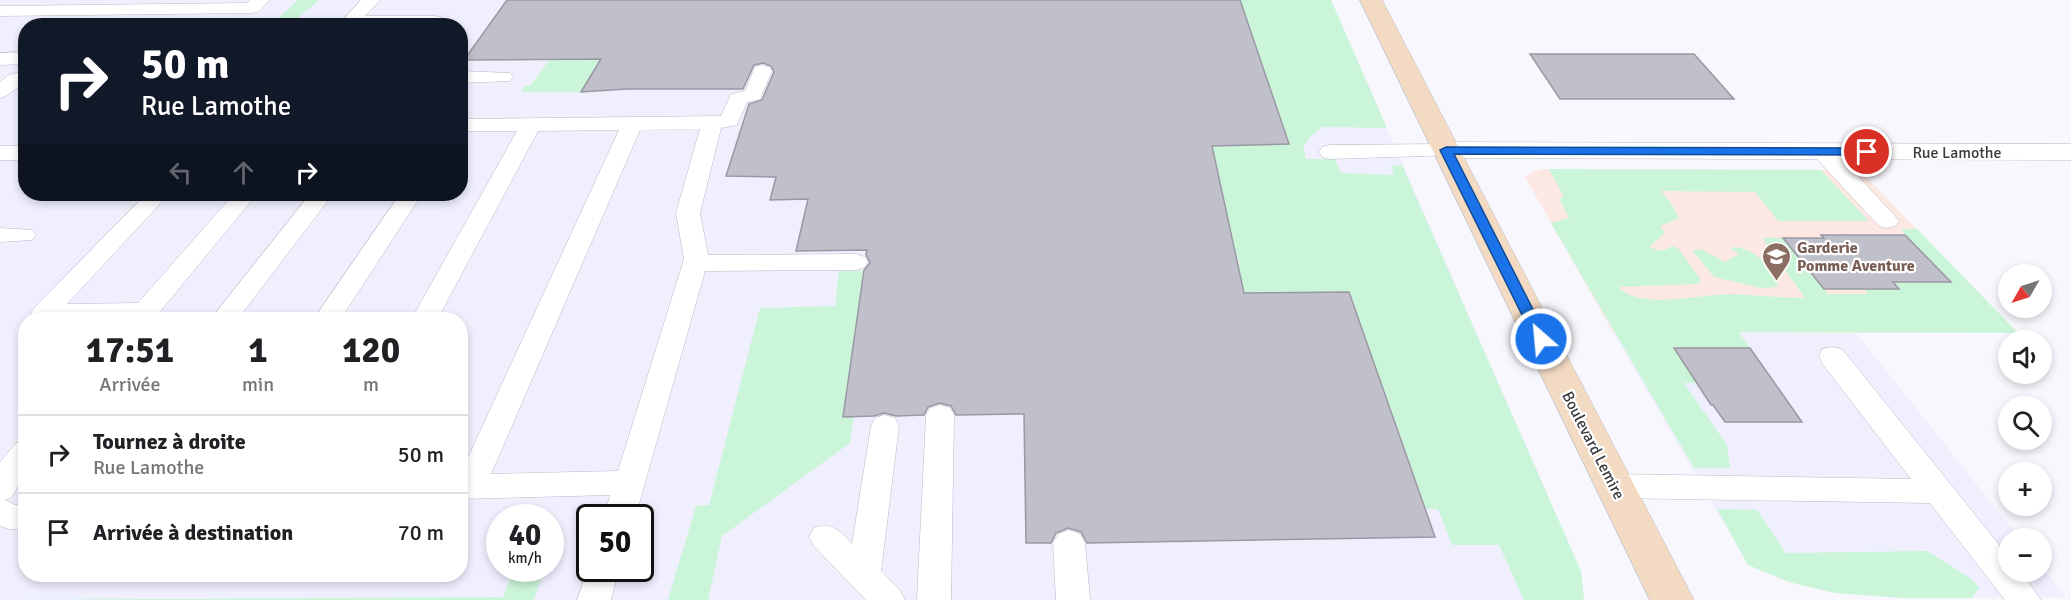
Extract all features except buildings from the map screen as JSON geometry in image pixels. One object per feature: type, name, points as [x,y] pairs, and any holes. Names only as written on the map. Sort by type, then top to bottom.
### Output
[{"type":"main road","name":"Boulevard Lemire","points":[[1371,0],[1672,600]]},
{"type":"street","name":"Rue Lamothe","points":[[1446,150],[2071,152]]},
{"type":"lane","points":[[0,11],[252,8],[261,0]]},
{"type":"lane","points":[[354,18],[371,0]]},
{"type":"lane","points":[[0,59],[18,58]]},
{"type":"lane","points":[[468,125],[730,121],[738,98],[753,95],[762,71]]},
{"type":"lane","points":[[468,77],[503,77]]},
{"type":"lane","points":[[623,504],[696,259],[688,213],[712,123]]},
{"type":"lane","points":[[428,312],[531,124]]},
{"type":"lane","points":[[468,480],[632,124]]},
{"type":"lane","points":[[1330,152],[1446,150]]},
{"type":"lane","points":[[1822,151],[1887,221]]},
{"type":"lane","points":[[0,153],[18,153]]},
{"type":"lane","points":[[45,312],[151,201]]},
{"type":"lane","points":[[144,312],[240,201]]},
{"type":"lane","points":[[229,312],[316,201]]},
{"type":"lane","points":[[331,312],[406,201]]},
{"type":"lane","points":[[0,235],[24,235]]},
{"type":"lane","points":[[695,263],[856,262]]},
{"type":"lane","points":[[1833,356],[2024,600]]},
{"type":"lane","points":[[934,600],[940,415]]},
{"type":"lane","points":[[864,575],[885,426]]},
{"type":"lane","points":[[0,490],[8,472],[18,460]]},
{"type":"lane","points":[[468,487],[629,483]]},
{"type":"lane","points":[[1614,486],[1938,491]]},
{"type":"lane","points":[[0,511],[10,517],[18,517]]},
{"type":"lane","points":[[825,537],[888,600]]},
{"type":"lane","points":[[1069,543],[1073,600]]},
{"type":"lane","points":[[594,600],[599,582]]},
{"type":"shaded area","points":[[0,0],[1331,0],[1581,571],[1584,600],[0,600]]},
{"type":"shaded area","name":"Garderie Pomme Aventure","points":[[1543,169],[1859,170],[1998,312],[1998,318],[2003,318],[2015,330],[1998,330],[1998,333],[1613,332],[1525,177]]},
{"type":"shaded area","points":[[1613,332],[1856,333],[1998,512],[1998,516],[2002,516],[2011,528],[1998,528],[1998,582],[2052,582],[2052,580],[2066,597],[1903,598],[1835,593],[1789,582],[1748,565]]},
{"type":"green space","points":[[298,0],[319,0],[298,18],[278,18]]},
{"type":"green space","points":[[1240,0],[1331,0],[1387,128],[1323,127],[1309,138],[1303,147],[1306,159],[1335,159],[1341,173],[1394,175],[1391,166],[1402,165],[1581,571],[1584,600],[1524,600],[1499,545],[1452,545],[1438,509],[1426,509],[1349,292],[948,297],[854,416],[850,443],[722,536],[708,600],[668,600],[696,506],[709,505],[760,308],[835,306],[839,271],[1240,264],[1234,247],[1212,146],[1289,143]]},
{"type":"green space","points":[[550,59],[600,59],[581,92],[521,92],[525,86],[530,86]]},
{"type":"green space","name":"Garderie Pomme Aventure","points":[[1549,169],[1821,170],[1869,221],[1778,221],[1755,192],[1661,191],[1679,218],[1660,226],[1665,233],[1649,247],[1660,250],[1666,250],[1672,246],[1678,248],[1701,280],[1698,284],[1618,287],[1628,294],[1656,300],[1731,294],[1805,298],[1762,238],[1783,238],[1828,294],[1868,294],[1864,289],[1898,289],[1893,282],[1950,282],[1900,229],[1917,229],[1998,312],[1998,318],[2003,318],[2015,330],[1998,330],[1998,333],[1739,332],[1750,348],[1675,348],[1696,383],[1684,383],[1727,445],[1730,468],[1694,468],[1551,223],[1569,218],[1560,200],[1563,195]]},
{"type":"green space","points":[[1735,247],[1754,254],[1765,263],[1779,278],[1777,287],[1761,288],[1714,277],[1692,250],[1701,249],[1725,262],[1739,254],[1730,249]]},
{"type":"green space","points":[[1717,509],[1757,510],[1786,553],[1927,551],[1973,580],[1979,588],[1972,598],[1903,598],[1835,593],[1789,582],[1748,565]]},
{"type":"green space","points":[[509,582],[540,582],[534,600],[0,600],[503,597]]},
{"type":"place","name":"Garderie Pomme Aventure","points":[[1776,282]]},
{"type":"route","points":[[1541,339],[1446,150],[1867,152]]}]
